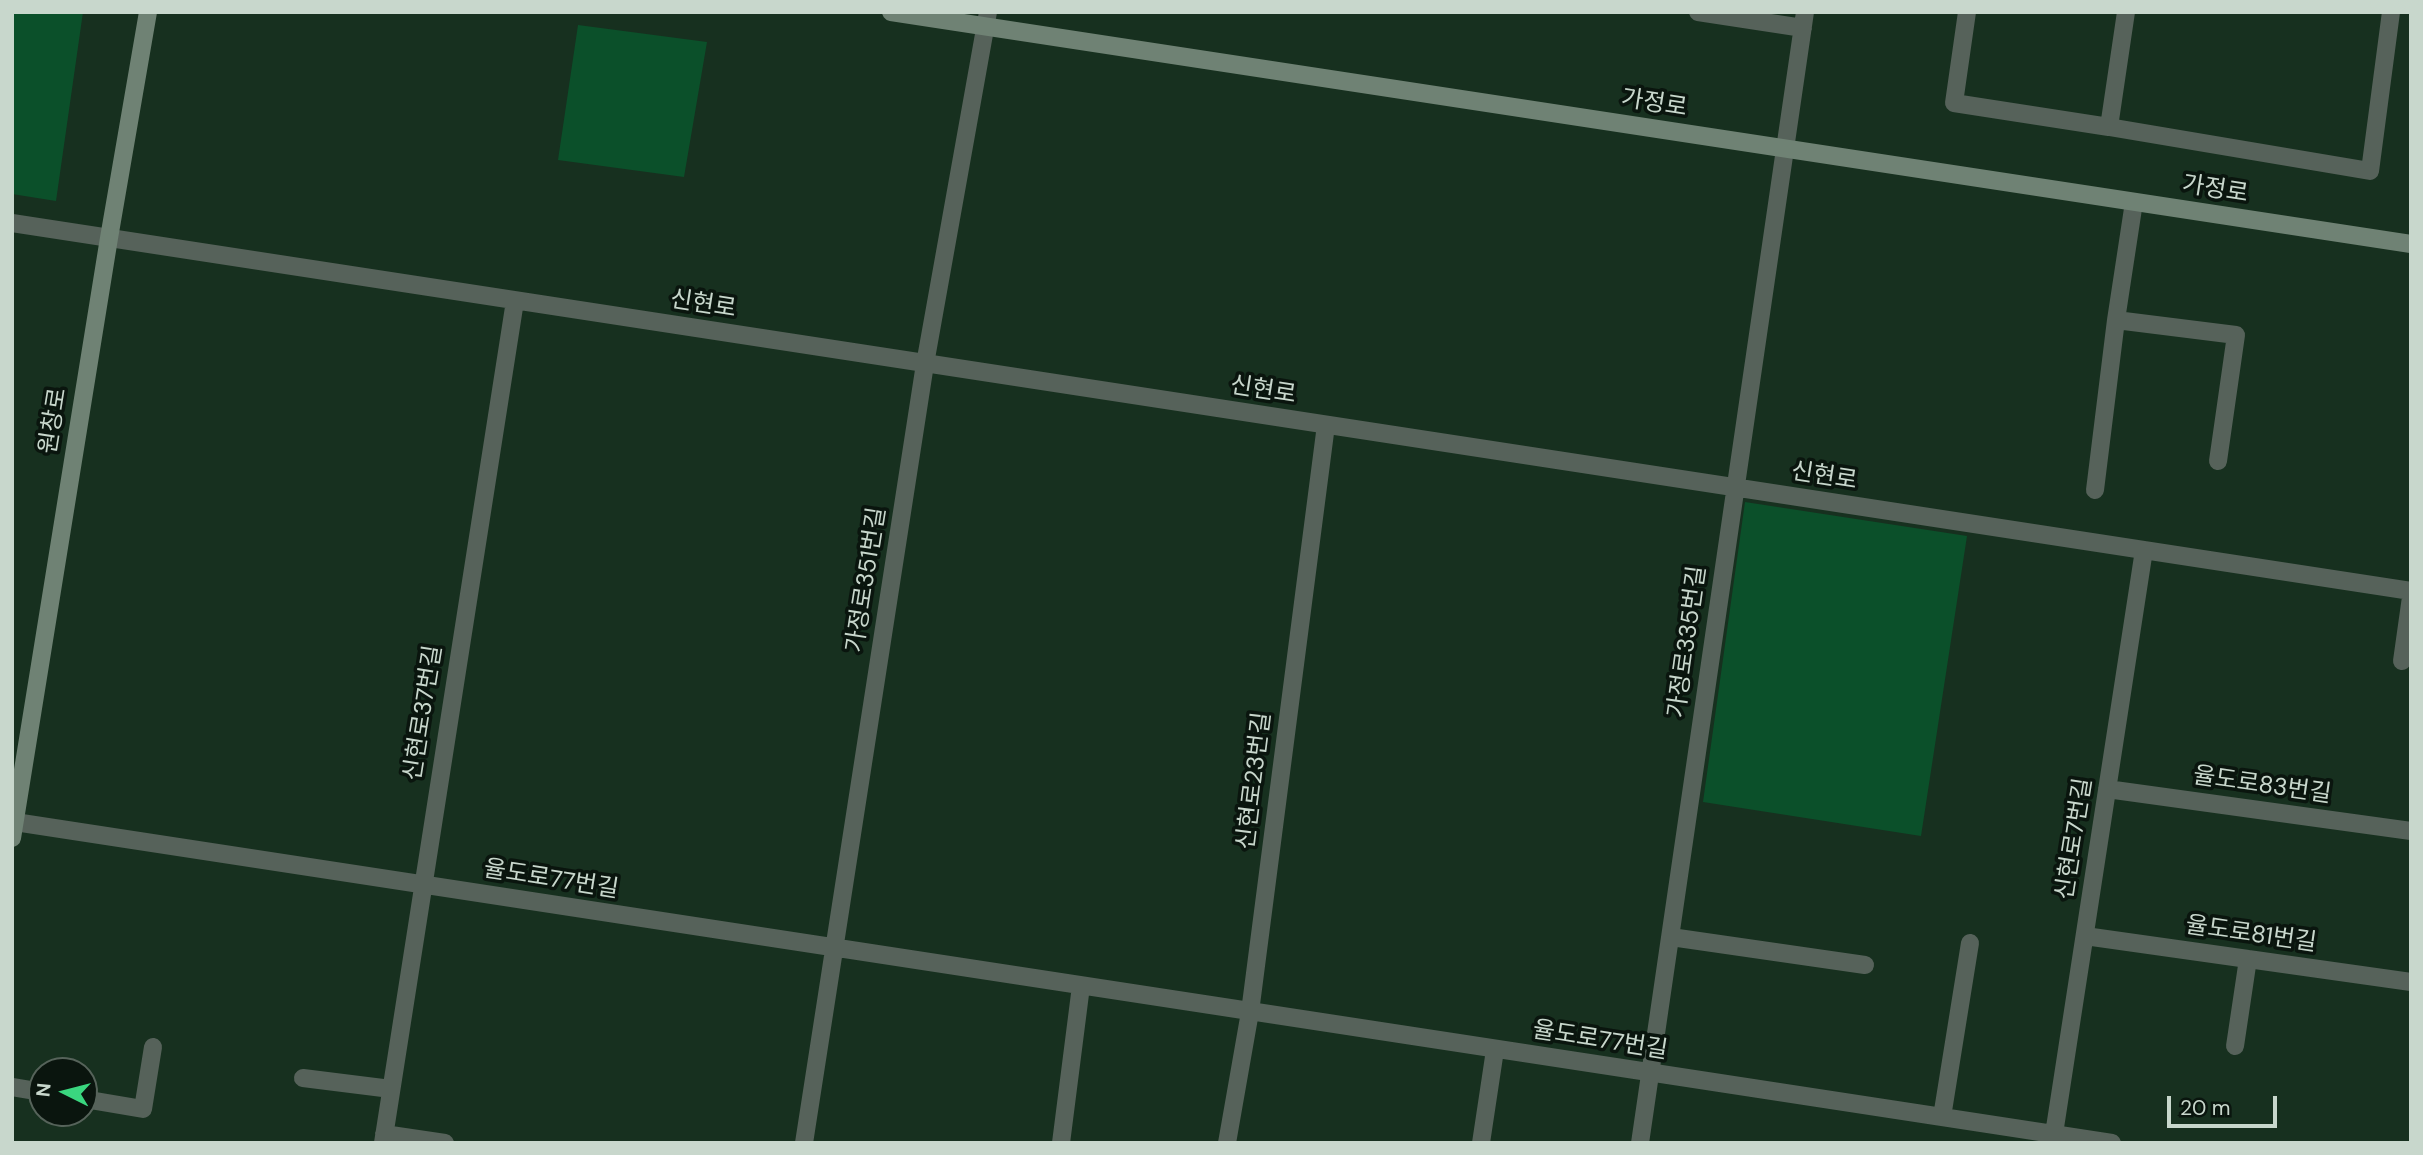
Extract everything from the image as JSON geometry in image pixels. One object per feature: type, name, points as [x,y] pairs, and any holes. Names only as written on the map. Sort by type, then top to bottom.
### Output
[{"type":"street","name":"원창로","points":[[13,830],[108,238],[148,12]]},
{"type":"street","name":"가정로","points":[[891,12],[987,20],[1784,149],[2411,244]]},
{"type":"street","points":[[1698,12],[1804,20]]},
{"type":"street","points":[[1967,12],[1954,103],[2370,171],[2391,12]]},
{"type":"street","points":[[2109,127],[2126,12]]},
{"type":"street","name":"가정로351번길","points":[[804,1143],[925,364],[987,20]]},
{"type":"street","name":"가정로335번길","points":[[1640,1143],[1804,20]]},
{"type":"street","points":[[2095,490],[2134,202]]},
{"type":"street","name":"신현로","points":[[12,223],[2411,591]]},
{"type":"street","name":"신현로37번길","points":[[445,1143],[384,1138],[515,301]]},
{"type":"street","points":[[2116,320],[2236,335],[2218,461]]},
{"type":"street","name":"신현로23번길","points":[[1227,1143],[1250,1012],[1326,425]]},
{"type":"street","name":"신현로7번길","points":[[2054,1134],[2144,550]]},
{"type":"street","points":[[2402,661],[2411,597]]},
{"type":"street","name":"율도로83번길","points":[[2107,789],[2411,831]]},
{"type":"street","name":"율도로77번길","points":[[13,830],[422,885],[2112,1143]]},
{"type":"street","name":"율도로81번길","points":[[2085,936],[2411,982]]},
{"type":"street","points":[[1671,937],[1865,965]]},
{"type":"street","points":[[1942,1117],[1970,943]]},
{"type":"street","points":[[2235,1045],[2248,959]]},
{"type":"street","points":[[1061,1143],[1081,986]]},
{"type":"street","points":[[98,1101],[143,1108],[153,1047]]},
{"type":"street","points":[[1481,1143],[1495,1049]]},
{"type":"street","points":[[303,1078],[391,1089]]},
{"type":"building","points":[[12,12],[83,12],[56,201],[12,194]]},
{"type":"building","points":[[578,25],[707,42],[684,177],[558,160]]},
{"type":"building","points":[[1745,502],[1967,536],[1921,836],[1703,802]]}]
